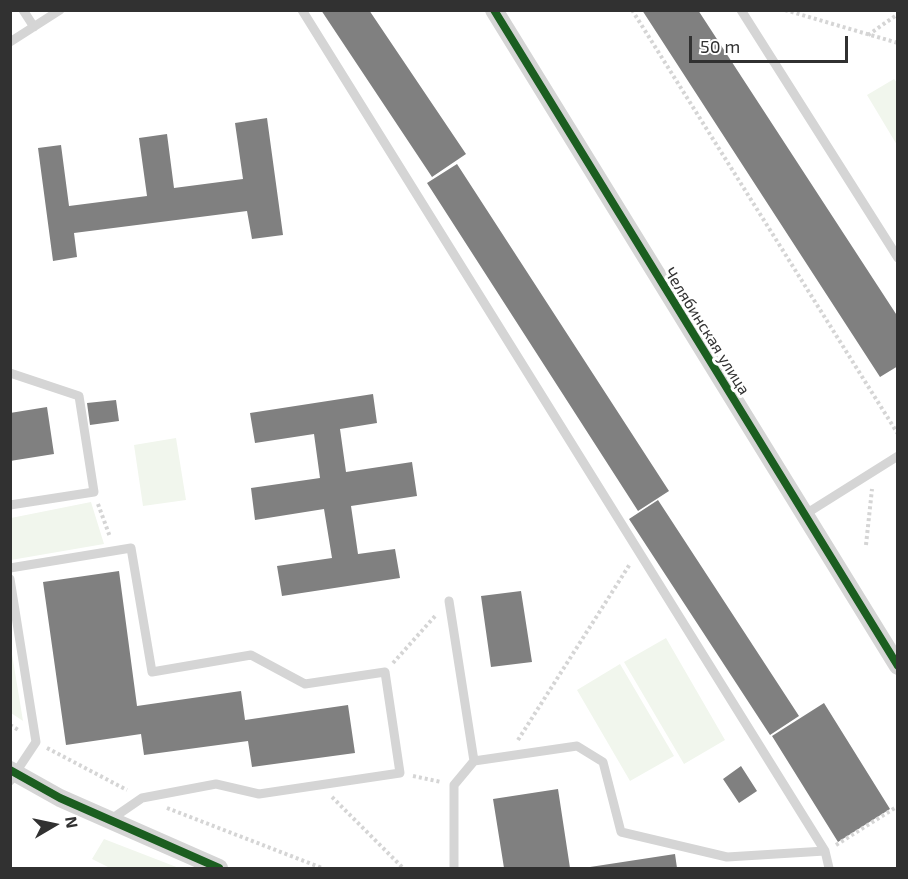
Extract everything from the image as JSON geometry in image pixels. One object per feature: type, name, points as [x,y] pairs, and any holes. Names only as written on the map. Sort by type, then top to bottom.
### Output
[{"type":"street","name":"Челябинская улица","points":[[494,10],[897,666]]},
{"type":"street","points":[[12,775],[219,868]]},
{"type":"lane","points":[[23,10],[34,27]]},
{"type":"lane","points":[[302,10],[825,851],[829,868]]},
{"type":"lane","points":[[741,10],[897,258]]},
{"type":"lane","points":[[10,42],[58,11]]},
{"type":"lane","points":[[10,373],[79,396],[94,492],[10,505]]},
{"type":"lane","points":[[804,514],[897,456]]},
{"type":"lane","points":[[10,568],[131,548],[152,672],[251,655],[305,684],[385,672],[400,773],[259,794],[216,784],[142,798],[110,820]]},
{"type":"lane","points":[[10,579],[36,742],[12,775]]},
{"type":"lane","points":[[448,601],[474,761]]},
{"type":"lane","points":[[454,868],[454,785],[474,761],[577,747],[603,762],[621,832],[727,857],[825,851]]},
{"type":"path","points":[[632,10],[897,434]]},
{"type":"path","points":[[784,10],[897,44]]},
{"type":"path","points":[[868,35],[897,14]]},
{"type":"path","points":[[866,545],[874,471]]},
{"type":"path","points":[[94,492],[114,551]]},
{"type":"path","points":[[508,756],[638,551]]},
{"type":"path","points":[[385,672],[448,601]]},
{"type":"path","points":[[400,773],[454,785]]},
{"type":"path","points":[[320,785],[403,868]]},
{"type":"path","points":[[825,851],[897,806]]},
{"type":"shaded area","points":[[894,79],[898,84],[897,145],[867,95]]},
{"type":"shaded area","points":[[176,438],[186,500],[143,506],[134,445]]},
{"type":"shaded area","points":[[91,502],[104,544],[11,560],[11,518]]},
{"type":"shaded area","points":[[666,638],[725,740],[684,764],[624,662]]},
{"type":"shaded area","points":[[11,648],[23,721],[11,713]]},
{"type":"shaded area","points":[[620,664],[674,756],[630,781],[577,690]]},
{"type":"shaded area","points":[[104,839],[179,868],[110,868],[92,859]]},
{"type":"building","points":[[321,10],[369,10],[466,154],[432,177]]},
{"type":"building","points":[[642,10],[698,10],[898,317],[898,366],[880,377]]},
{"type":"building","points":[[267,118],[283,235],[252,239],[247,211],[74,233],[77,257],[53,261],[38,148],[61,145],[69,206],[147,196],[139,138],[167,134],[174,188],[243,179],[235,123]]},
{"type":"building","points":[[457,164],[669,491],[638,511],[427,183]]},
{"type":"building","points":[[373,394],[377,423],[340,429],[346,472],[412,462],[417,496],[351,506],[358,554],[395,549],[400,578],[282,596],[277,566],[332,558],[324,509],[255,520],[251,488],[320,478],[314,434],[255,443],[250,413]]},
{"type":"building","points":[[116,400],[119,421],[90,425],[87,403]]},
{"type":"building","points":[[47,407],[54,454],[10,461],[10,413]]},
{"type":"building","points":[[658,500],[799,716],[770,735],[629,519]]},
{"type":"building","points":[[119,571],[137,706],[241,691],[245,720],[348,705],[355,753],[252,767],[248,741],[144,755],[141,734],[66,745],[43,582]]},
{"type":"building","points":[[521,591],[532,662],[491,667],[481,596]]},
{"type":"building","points":[[824,703],[890,809],[838,842],[772,736]]},
{"type":"building","points":[[741,766],[757,791],[739,803],[723,779]]},
{"type":"building","points":[[558,789],[570,868],[504,868],[493,799]]},
{"type":"building","points":[[675,854],[677,868],[590,868],[590,867]]},
{"type":"cycle path","points":[[494,10],[898,666]]},
{"type":"cycle path","points":[[10,770],[60,798],[219,868]]}]
